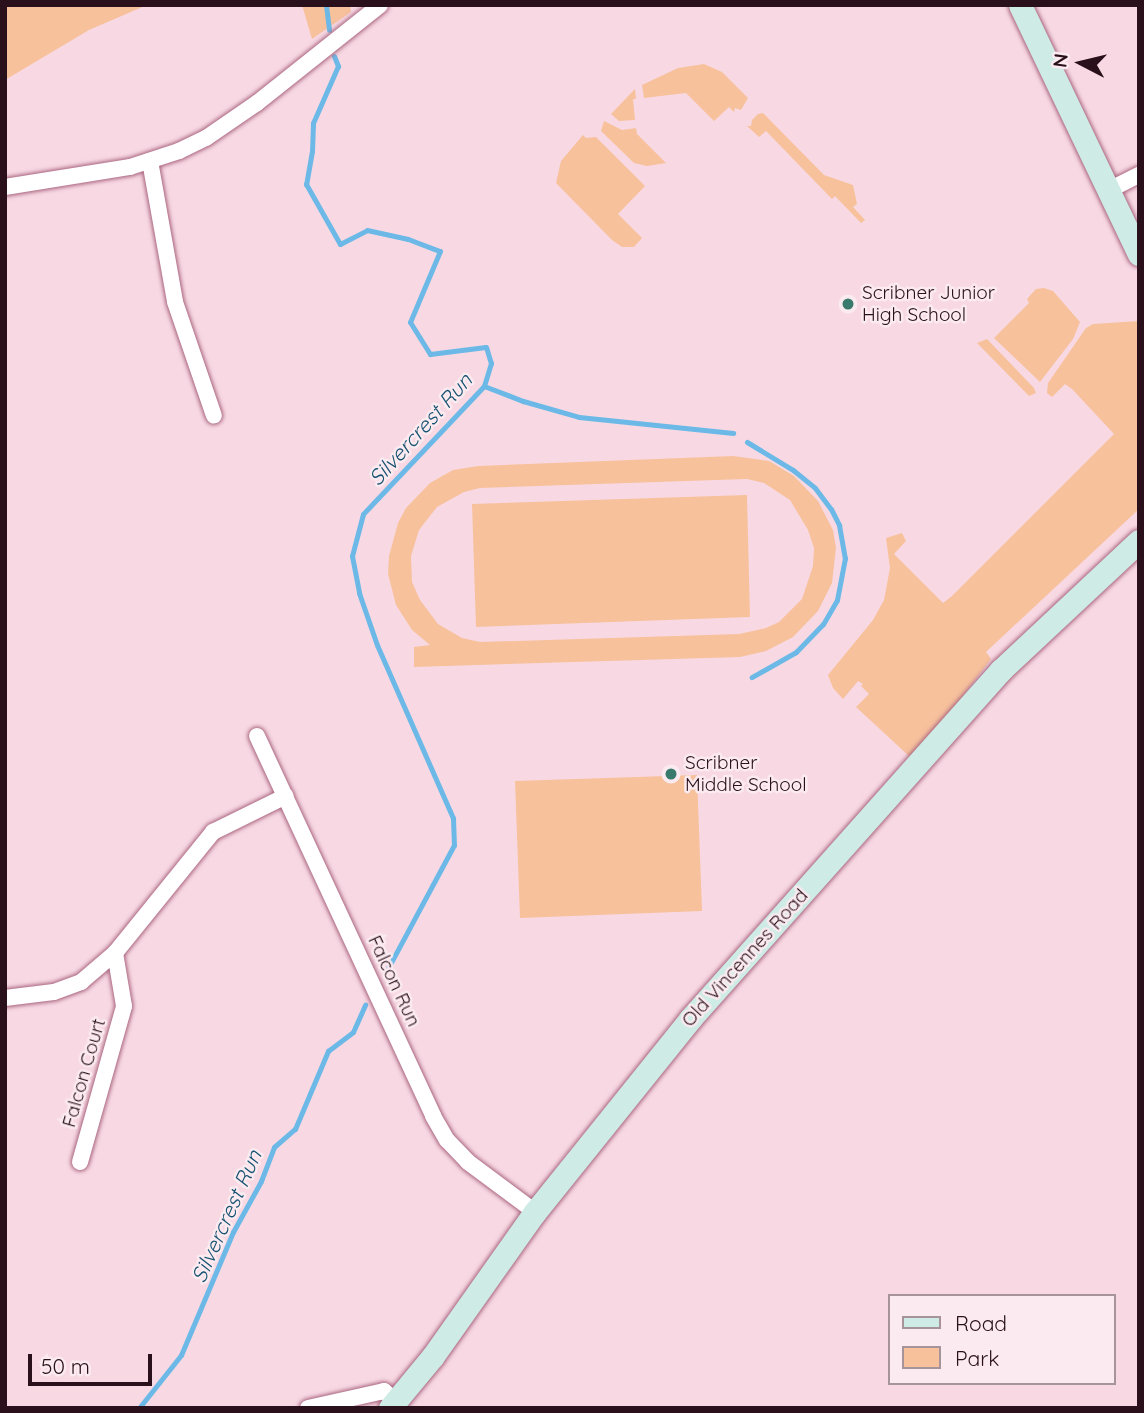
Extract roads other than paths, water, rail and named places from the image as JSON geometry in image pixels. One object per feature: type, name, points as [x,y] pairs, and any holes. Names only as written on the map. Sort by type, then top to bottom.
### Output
[{"type":"street","points":[[5,187],[89,176],[180,151],[230,123],[380,5]]},
{"type":"street","points":[[1020,5],[1139,254]]},
{"type":"street","points":[[150,161],[174,302],[214,416]]},
{"type":"street","points":[[1109,190],[1139,175]]},
{"type":"street","name":"Old Vincennes Road","points":[[393,1404],[433,1356],[535,1212],[690,1019],[1001,670],[1139,541]]},
{"type":"street","name":"Falcon Run","points":[[257,736],[433,1116],[447,1140],[468,1161],[535,1212]]},
{"type":"street","points":[[5,998],[38,996],[69,988],[89,976],[115,953],[213,832],[286,796]]},
{"type":"street","name":"Falcon Court","points":[[80,1162],[124,1006],[115,953]]},
{"type":"street","points":[[308,1408],[384,1391],[393,1404]]},
{"type":"waterway","name":"Silvercrest Run","points":[[326,5],[329,30]]},
{"type":"waterway","name":"Silvercrest Run","points":[[334,56],[338,66],[313,123],[312,151],[306,184],[340,244],[367,230],[408,239],[440,251],[410,322],[430,354],[486,347],[491,363],[484,386],[363,514],[352,556],[359,593],[377,645],[453,818],[454,845],[386,972]]},
{"type":"waterway","points":[[484,386],[523,401],[579,417],[733,433]]},
{"type":"waterway","points":[[747,442],[793,470],[815,488],[839,525],[845,558],[837,600],[823,624],[796,652],[752,677]]},
{"type":"waterway","name":"Silvercrest Run","points":[[139,1408],[181,1355],[233,1232],[261,1181],[274,1147],[295,1129],[328,1051],[353,1032],[365,1005]]},
{"type":"place","name":"Scribner Junior High School","points":[[848,304]]},
{"type":"place","name":"Scribner Middle School","points":[[671,774]]}]
